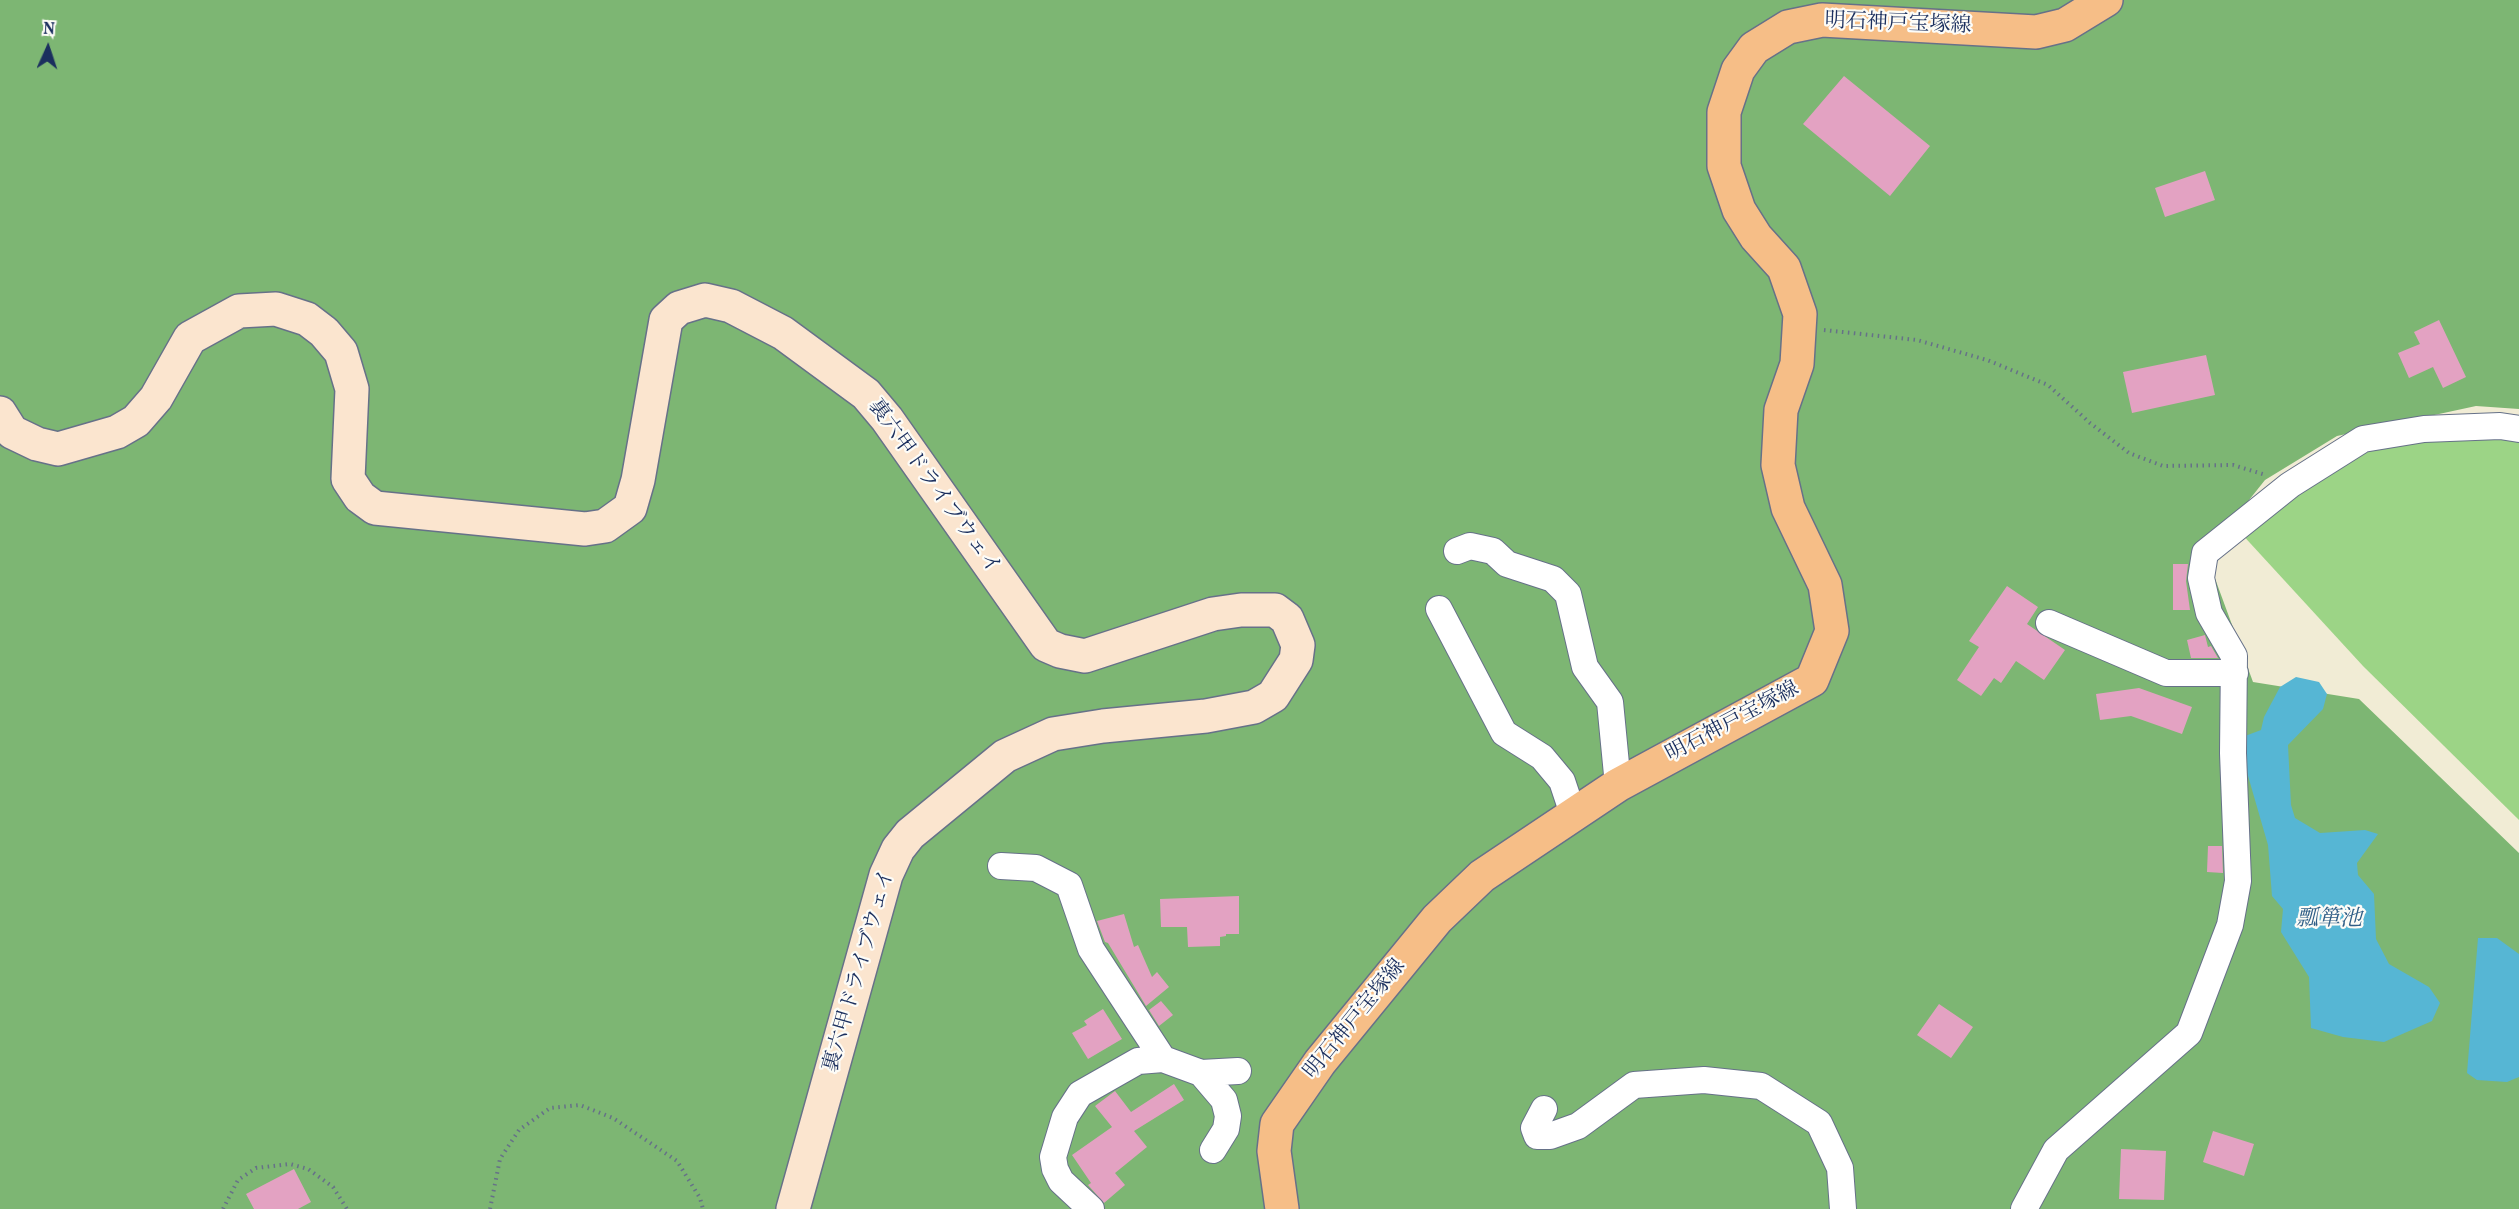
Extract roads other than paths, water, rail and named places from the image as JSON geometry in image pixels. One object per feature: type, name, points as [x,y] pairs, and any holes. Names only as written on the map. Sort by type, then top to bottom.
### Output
[{"type":"main road","name":"明石神戸宝塚線","points":[[1281,1209],[1274,1152],[1277,1124],[1320,1062],[1437,919],[1482,876],[1618,784],[1812,680],[1832,631],[1826,585],[1788,508],[1778,465],[1781,410],[1797,364],[1800,314],[1784,268],[1756,237],[1738,210],[1724,166],[1724,112],[1738,70],[1754,48],[1788,27],[1822,20],[2036,32],[2064,26],[2106,0]]},
{"type":"street","name":"裏六甲ドライブウェイ","points":[[0,413],[12,432],[37,444],[58,449],[108,435],[136,421],[156,398],[190,338],[239,311],[276,309],[307,319],[324,332],[341,352],[351,389],[348,479],[360,497],[375,508],[585,529],[605,526],[630,508],[638,480],[666,320],[679,308],[705,300],[731,306],[783,333],[866,394],[887,419],[1046,645],[1060,651],[1085,656],[1213,614],[1241,610],[1275,610],[1287,619],[1298,645],[1296,660],[1273,696],[1254,707],[1206,716],[1103,726],[1053,734],[1005,756],[910,834],[898,849],[886,875],[793,1209]]},
{"type":"street","points":[[2024,1209],[2056,1150],[2189,1033],[2230,925],[2238,881],[2233,753],[2234,656],[2209,613],[2201,578],[2205,553],[2290,485],[2364,439],[2424,429],[2500,426],[2519,429]]},
{"type":"street","points":[[1457,551],[1470,546],[1493,551],[1507,564],[1553,579],[1568,594],[1585,667],[1610,702],[1618,784]]},
{"type":"street","points":[[1439,609],[1504,733],[1542,757],[1562,781],[1573,814]]},
{"type":"street","points":[[2049,623],[2166,674],[2235,673]]},
{"type":"street","points":[[1001,866],[1036,868],[1069,885],[1092,949],[1162,1059]]},
{"type":"street","points":[[1091,1209],[1060,1181],[1055,1169],[1055,1145],[1065,1117],[1080,1094],[1138,1060],[1162,1059],[1201,1074],[1238,1071]]},
{"type":"street","points":[[1201,1074],[1224,1100],[1228,1116],[1227,1129],[1213,1150]]},
{"type":"street","points":[[1544,1109],[1534,1128],[1537,1136],[1550,1136],[1578,1126],[1634,1086],[1704,1080],[1761,1086],[1819,1123],[1840,1168],[1842,1209]]},
{"type":"water","name":"瓢箪池","points":[[2296,677],[2319,682],[2327,694],[2323,709],[2288,745],[2291,805],[2295,818],[2320,833],[2365,830],[2378,834],[2357,863],[2358,875],[2374,894],[2376,939],[2389,964],[2429,987],[2440,1003],[2432,1021],[2384,1042],[2343,1037],[2311,1028],[2309,977],[2281,932],[2283,909],[2272,896],[2268,845],[2244,762],[2245,736],[2261,730],[2264,717],[2280,687]]},
{"type":"water","points":[[2478,938],[2497,938],[2519,954],[2519,1077],[2507,1082],[2477,1080],[2467,1073]]}]
